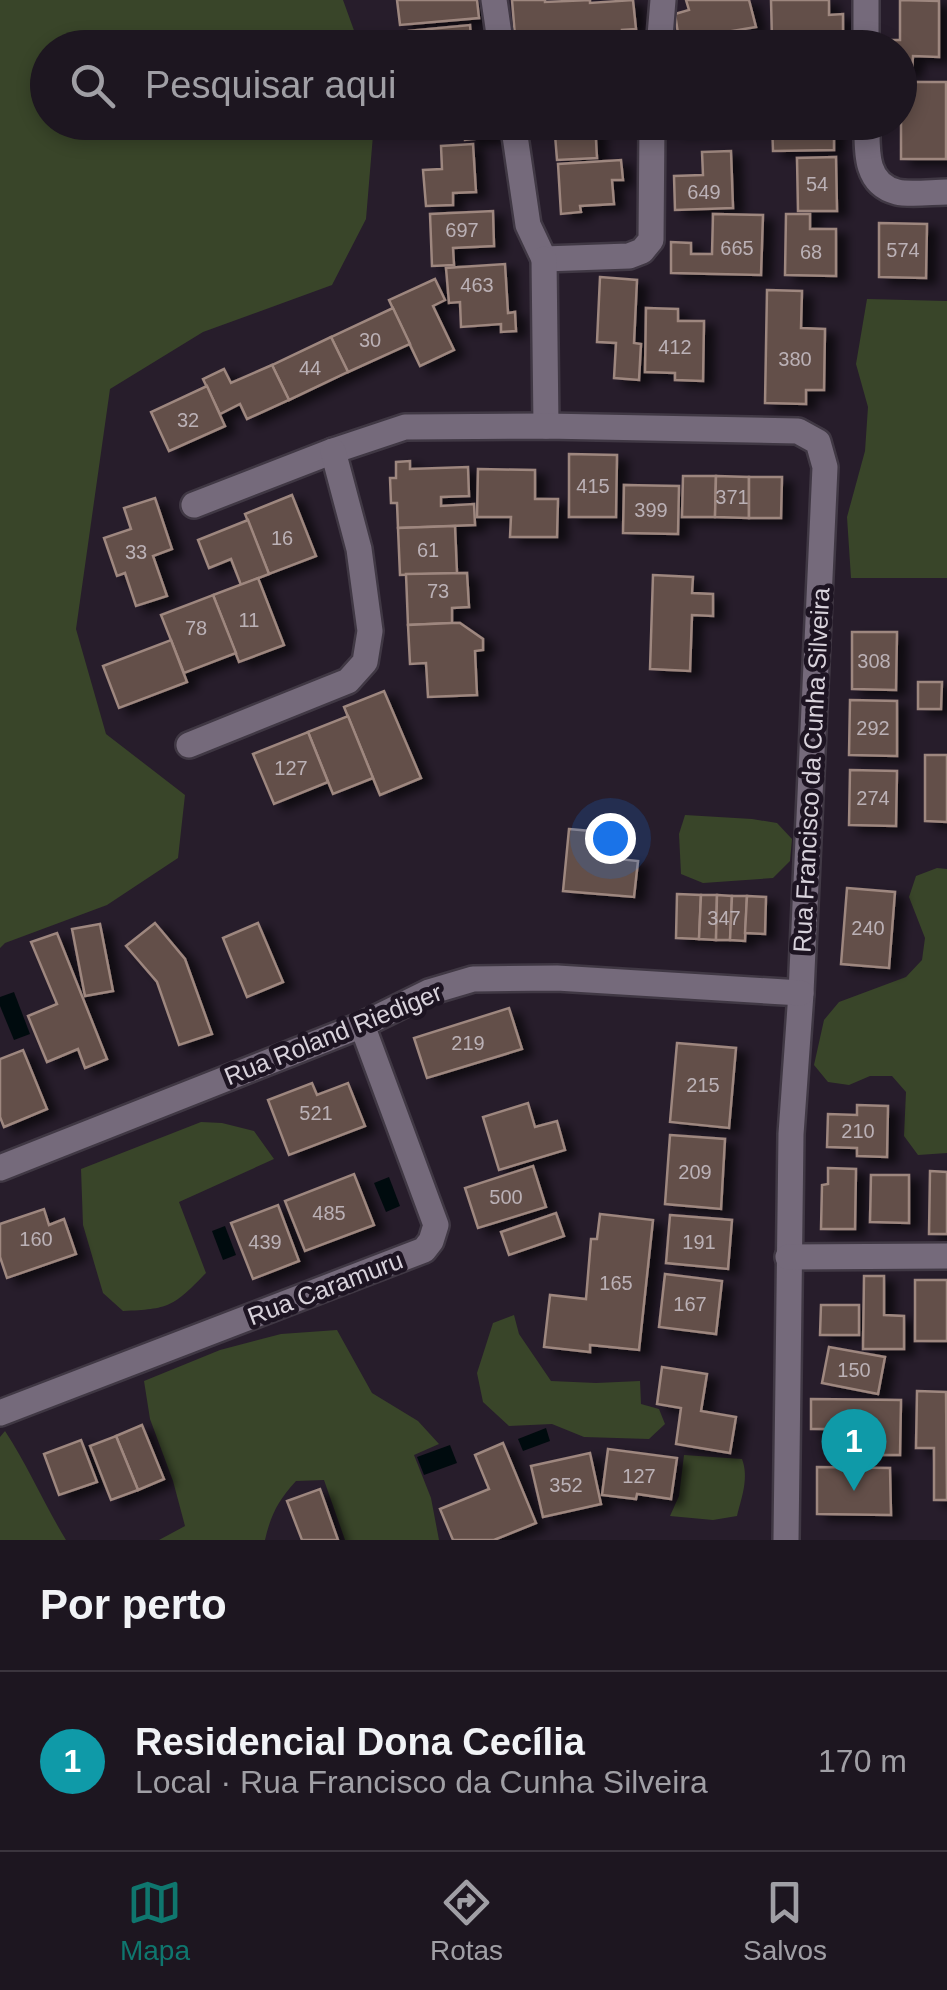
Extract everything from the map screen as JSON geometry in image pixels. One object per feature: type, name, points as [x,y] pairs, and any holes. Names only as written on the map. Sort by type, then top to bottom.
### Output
[{"type":"street","points":[[494,0],[499,30]]},
{"type":"street","points":[[660,30],[663,0]]},
{"type":"street","points":[[866,0],[866,30]]},
{"type":"street","points":[[516,140],[528,225],[544,259],[546,426]]},
{"type":"street","points":[[544,259],[629,256],[642,252],[651,240],[652,140]]},
{"type":"street","points":[[867,140],[867,161],[877,180],[897,192],[947,192]]},
{"type":"street","name":"Rua Francisco da Cunha Silveira","points":[[194,505],[333,451],[405,428],[546,426],[798,431],[818,442],[825,467],[791,1134],[786,1540]]},
{"type":"street","points":[[190,745],[348,682],[365,662],[370,632],[359,549],[333,451]]},
{"type":"street","name":"Rua Roland Riediger","points":[[0,1168],[362,1025],[429,992],[473,979],[556,978],[801,993]]},
{"type":"street","name":"Rua Caramuru","points":[[0,1414],[424,1250],[436,1225],[362,1025]]},
{"type":"street","points":[[788,1257],[947,1256]]},
{"type":"green space","points":[[0,0],[343,0],[354,30],[30,30],[30,140],[373,140],[366,219],[332,285],[203,332],[110,389],[76,629],[106,734],[185,795],[178,858],[107,905],[0,948]]},
{"type":"green space","points":[[867,299],[947,301],[947,578],[851,578],[847,517],[865,451],[868,407],[856,364]]},
{"type":"green space","points":[[685,815],[777,823],[792,839],[790,861],[773,878],[703,883],[681,874],[679,834]]},
{"type":"green space","points":[[937,868],[947,869],[947,1153],[918,1155],[904,1136],[906,1092],[892,1076],[870,1076],[849,1085],[828,1082],[814,1065],[824,1020],[839,1002],[906,977],[922,960],[925,938],[909,897],[916,876]]},
{"type":"green space","points":[[201,1122],[254,1131],[274,1159],[179,1202],[206,1273],[169,1304],[123,1311],[103,1293],[83,1225],[81,1169]]},
{"type":"green space","points":[[514,1315],[519,1334],[551,1381],[640,1381],[641,1404],[659,1409],[665,1424],[649,1439],[584,1437],[552,1424],[509,1426],[483,1402],[477,1373],[493,1323]]},
{"type":"green space","points":[[337,1330],[372,1393],[418,1421],[439,1444],[414,1455],[431,1498],[439,1540],[345,1540],[324,1480],[296,1481],[276,1508],[265,1540],[159,1540],[185,1526],[150,1419],[144,1381],[220,1350],[281,1334]]},
{"type":"green space","points":[[5,1431],[66,1540],[0,1540],[0,1437]]},
{"type":"green space","points":[[684,1455],[742,1459],[745,1480],[737,1516],[713,1520],[670,1516],[679,1496]]},
{"type":"shaded area","points":[[14,992],[30,1034],[14,1040],[0,997]]},
{"type":"shaded area","points":[[389,1177],[400,1206],[386,1212],[374,1183]]},
{"type":"shaded area","points":[[225,1226],[236,1255],[223,1260],[212,1231]]},
{"type":"shaded area","points":[[546,1428],[550,1441],[523,1451],[518,1439]]},
{"type":"shaded area","points":[[450,1445],[457,1463],[424,1475],[417,1457]]},
{"type":"building","points":[[397,0],[477,0],[479,18],[400,25]]},
{"type":"building","points":[[512,0],[633,0],[636,29],[514,30]]},
{"type":"building","points":[[686,0],[749,0],[756,27],[677,30],[675,14],[689,10]]},
{"type":"building","points":[[771,0],[829,0],[829,15],[843,14],[843,30],[772,30]]},
{"type":"building","points":[[900,0],[939,1],[939,57],[917,56],[917,30],[900,30]]},
{"type":"building","points":[[470,25],[470,30],[419,30]]},
{"type":"building","points":[[917,82],[946,82],[946,159],[901,159],[901,140],[917,140]]},
{"type":"building","points":[[555,140],[596,140],[597,158],[557,160]]},
{"type":"building","points":[[773,140],[834,140],[834,150],[773,151]]},
{"type":"building","points":[[473,144],[476,192],[453,193],[453,205],[426,206],[423,170],[442,169],[441,146]]},
{"type":"building","points":[[731,151],[733,208],[675,210],[674,176],[703,175],[702,152]]},
{"type":"building","points":[[836,157],[837,211],[798,211],[797,158]]},
{"type":"building","points":[[621,160],[623,180],[612,180],[614,204],[580,206],[581,212],[561,214],[558,164]]},
{"type":"building","points":[[493,211],[494,246],[453,248],[454,265],[432,266],[430,214]]},
{"type":"building","points":[[713,214],[763,215],[761,275],[671,273],[671,242],[691,243],[691,254],[712,254]]},
{"type":"building","points":[[786,214],[810,214],[810,229],[836,229],[836,276],[785,275]]},
{"type":"building","points":[[879,223],[927,224],[926,278],[879,277]]},
{"type":"building","points":[[505,264],[508,313],[515,312],[516,331],[501,332],[501,324],[461,327],[460,302],[449,303],[446,268]]},
{"type":"building","points":[[600,277],[637,280],[634,343],[641,344],[639,380],[614,378],[616,343],[597,342]]},
{"type":"building","points":[[435,279],[445,300],[433,306],[454,350],[420,366],[389,300]]},
{"type":"building","points":[[767,290],[802,291],[801,328],[825,329],[824,390],[806,390],[806,404],[765,403]]},
{"type":"building","points":[[393,308],[410,344],[348,372],[331,337]]},
{"type":"building","points":[[646,308],[678,309],[678,321],[704,321],[703,381],[675,380],[675,373],[645,372]]},
{"type":"building","points":[[331,337],[348,372],[289,400],[272,365]]},
{"type":"building","points":[[272,365],[289,400],[247,419],[240,404],[220,414],[203,379],[224,369],[231,383]]},
{"type":"building","points":[[207,386],[225,426],[169,451],[151,412]]},
{"type":"building","points":[[569,454],[617,455],[616,517],[569,517]]},
{"type":"building","points":[[410,461],[410,469],[468,467],[469,496],[441,497],[441,506],[474,504],[475,525],[398,528],[390,478],[396,478],[396,462]]},
{"type":"building","points":[[478,469],[535,470],[535,499],[558,499],[557,537],[510,537],[511,517],[477,517]]},
{"type":"building","points":[[683,476],[716,476],[715,517],[682,517]]},
{"type":"building","points":[[716,476],[749,477],[749,518],[715,517]]},
{"type":"building","points":[[749,477],[782,477],[781,518],[749,518]]},
{"type":"building","points":[[624,485],[679,486],[678,534],[623,533]]},
{"type":"building","points":[[292,495],[316,556],[269,574],[245,514]]},
{"type":"building","points":[[155,498],[172,549],[153,556],[167,596],[136,606],[125,573],[117,576],[104,538],[131,529],[124,508]]},
{"type":"building","points":[[248,520],[269,574],[241,585],[231,559],[209,568],[198,540]]},
{"type":"building","points":[[455,526],[457,573],[400,575],[398,528]]},
{"type":"building","points":[[467,573],[469,607],[452,608],[452,623],[408,625],[406,574]]},
{"type":"building","points":[[653,575],[693,577],[692,593],[713,594],[713,616],[692,615],[690,671],[650,669]]},
{"type":"building","points":[[258,578],[284,645],[239,662],[213,595]]},
{"type":"building","points":[[213,595],[236,653],[184,673],[161,615]]},
{"type":"building","points":[[460,623],[483,639],[483,650],[475,651],[477,695],[428,697],[426,663],[410,664],[408,625]]},
{"type":"building","points":[[852,632],[897,632],[896,690],[852,689]]},
{"type":"building","points":[[171,640],[187,682],[119,708],[103,666]]},
{"type":"building","points":[[918,682],[942,682],[941,709],[918,709]]},
{"type":"building","points":[[384,691],[421,778],[380,795],[344,707]]},
{"type":"building","points":[[850,700],[897,701],[897,756],[849,755]]},
{"type":"building","points":[[348,716],[373,778],[333,794],[308,732]]},
{"type":"building","points":[[308,732],[328,782],[274,804],[253,754]]},
{"type":"building","points":[[925,755],[947,755],[947,822],[925,821]]},
{"type":"building","points":[[850,770],[897,771],[896,826],[849,825]]},
{"type":"building","points":[[569,829],[612,833],[609,858],[638,861],[634,897],[563,891]]},
{"type":"building","points":[[847,888],[895,892],[889,968],[841,964]]},
{"type":"building","points":[[677,894],[701,895],[699,939],[676,938]]},
{"type":"building","points":[[701,895],[717,895],[716,940],[699,939]]},
{"type":"building","points":[[717,895],[732,896],[730,940],[716,940]]},
{"type":"building","points":[[732,896],[747,896],[745,941],[730,940]]},
{"type":"building","points":[[747,896],[766,897],[765,934],[745,933]]},
{"type":"building","points":[[155,923],[185,959],[212,1034],[179,1045],[157,982],[126,946]]},
{"type":"building","points":[[258,923],[283,982],[247,997],[223,938]]},
{"type":"building","points":[[100,924],[113,991],[85,996],[72,929]]},
{"type":"building","points":[[57,933],[107,1059],[85,1068],[78,1049],[47,1062],[28,1016],[57,1004],[31,942]]},
{"type":"building","points":[[509,1008],[522,1049],[427,1078],[414,1038]]},
{"type":"building","points":[[677,1043],[736,1048],[729,1128],[670,1122]]},
{"type":"building","points":[[23,1050],[47,1109],[4,1127],[0,1117],[0,1059]]},
{"type":"building","points":[[312,1083],[317,1095],[348,1083],[365,1126],[289,1155],[268,1100]]},
{"type":"building","points":[[528,1103],[535,1127],[557,1121],[565,1150],[499,1170],[483,1117]]},
{"type":"building","points":[[857,1105],[888,1106],[887,1157],[857,1156],[857,1148],[827,1147],[828,1114],[857,1115]]},
{"type":"building","points":[[670,1135],[725,1139],[721,1209],[665,1204]]},
{"type":"building","points":[[533,1166],[546,1207],[478,1228],[465,1188]]},
{"type":"building","points":[[828,1168],[856,1169],[855,1229],[821,1229],[822,1185],[828,1184]]},
{"type":"building","points":[[930,1171],[947,1172],[947,1234],[929,1234]]},
{"type":"building","points":[[354,1174],[374,1225],[305,1251],[285,1201]]},
{"type":"building","points":[[871,1175],[909,1175],[909,1223],[870,1222]]},
{"type":"building","points":[[278,1205],[299,1261],[253,1279],[231,1223]]},
{"type":"building","points":[[44,1209],[49,1225],[64,1219],[76,1254],[7,1278],[0,1257],[0,1224]]},
{"type":"building","points":[[556,1213],[564,1236],[509,1255],[501,1232]]},
{"type":"building","points":[[600,1214],[653,1220],[639,1350],[590,1345],[590,1352],[544,1347],[550,1295],[586,1299],[591,1239],[597,1239]]},
{"type":"building","points":[[670,1215],[732,1220],[728,1269],[666,1263]]},
{"type":"building","points":[[665,1274],[722,1281],[716,1334],[659,1327]]},
{"type":"building","points":[[864,1276],[884,1276],[884,1315],[904,1316],[904,1349],[863,1349]]},
{"type":"building","points":[[915,1280],[947,1280],[947,1341],[915,1341]]},
{"type":"building","points":[[821,1305],[859,1305],[859,1335],[820,1335]]},
{"type":"building","points":[[829,1347],[885,1357],[878,1394],[822,1383]]},
{"type":"building","points":[[662,1367],[707,1374],[701,1411],[736,1417],[730,1453],[676,1444],[681,1408],[657,1404]]},
{"type":"building","points":[[917,1391],[946,1392],[947,1500],[934,1500],[934,1448],[916,1448]]},
{"type":"building","points":[[811,1399],[901,1400],[900,1455],[854,1455],[854,1429],[811,1429]]},
{"type":"building","points":[[142,1425],[164,1479],[138,1490],[116,1436]]},
{"type":"building","points":[[116,1436],[138,1490],[111,1500],[90,1446]]},
{"type":"building","points":[[81,1440],[97,1482],[59,1495],[44,1454]]},
{"type":"building","points":[[503,1443],[536,1523],[494,1540],[453,1540],[440,1509],[489,1489],[475,1455]]},
{"type":"building","points":[[608,1449],[677,1458],[671,1499],[637,1494],[636,1499],[602,1495]]},
{"type":"building","points":[[590,1453],[601,1504],[543,1517],[531,1466]]},
{"type":"building","points":[[817,1467],[890,1468],[891,1515],[817,1514]]},
{"type":"building","points":[[320,1489],[338,1540],[302,1540],[287,1501]]},
{"type":"place","name":"Residencial Dona Cecília","points":[[854,1491]]}]
